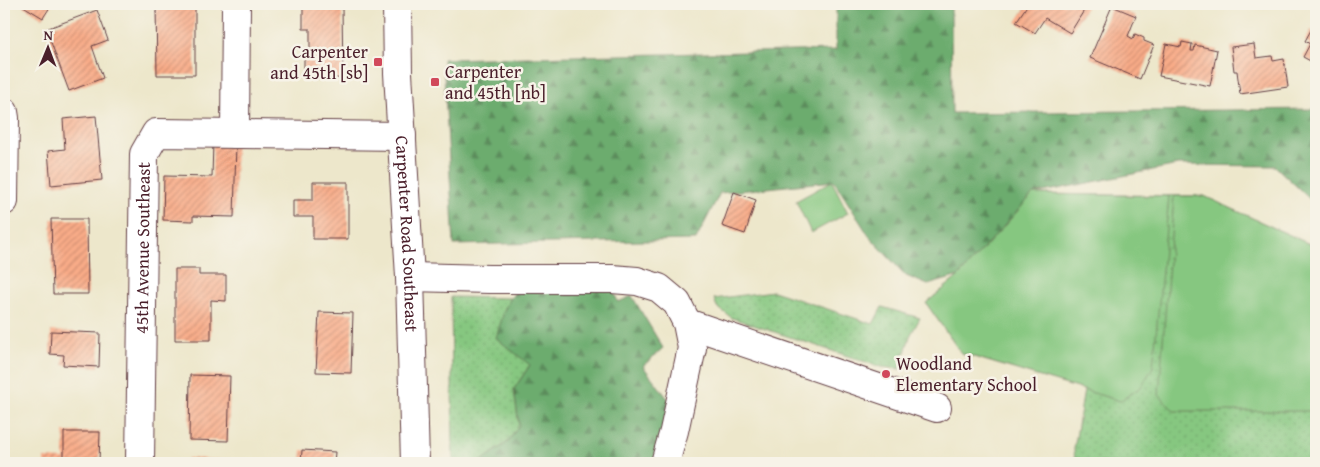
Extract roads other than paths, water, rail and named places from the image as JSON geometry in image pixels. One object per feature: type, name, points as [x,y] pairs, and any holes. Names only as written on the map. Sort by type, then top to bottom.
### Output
[{"type":"street","points":[[235,134],[236,4]]},
{"type":"street","name":"Carpenter Road Southeast","points":[[397,4],[398,73],[410,277],[415,463]]},
{"type":"street","points":[[4,112],[4,201]]},
{"type":"street","name":"45th Avenue Southeast","points":[[140,463],[144,154],[156,133],[402,136]]},
{"type":"street","points":[[410,277],[612,279],[637,281],[659,288],[677,303],[687,323],[692,348],[665,463]]},
{"type":"street","points":[[687,323],[937,408]]},
{"type":"place","name":"Carpenter and 45th [sb]","points":[[378,62]]},
{"type":"place","name":"Carpenter and 45th [nb]","points":[[435,82]]},
{"type":"place","name":"Woodland Elementary School","points":[[886,374]]}]
